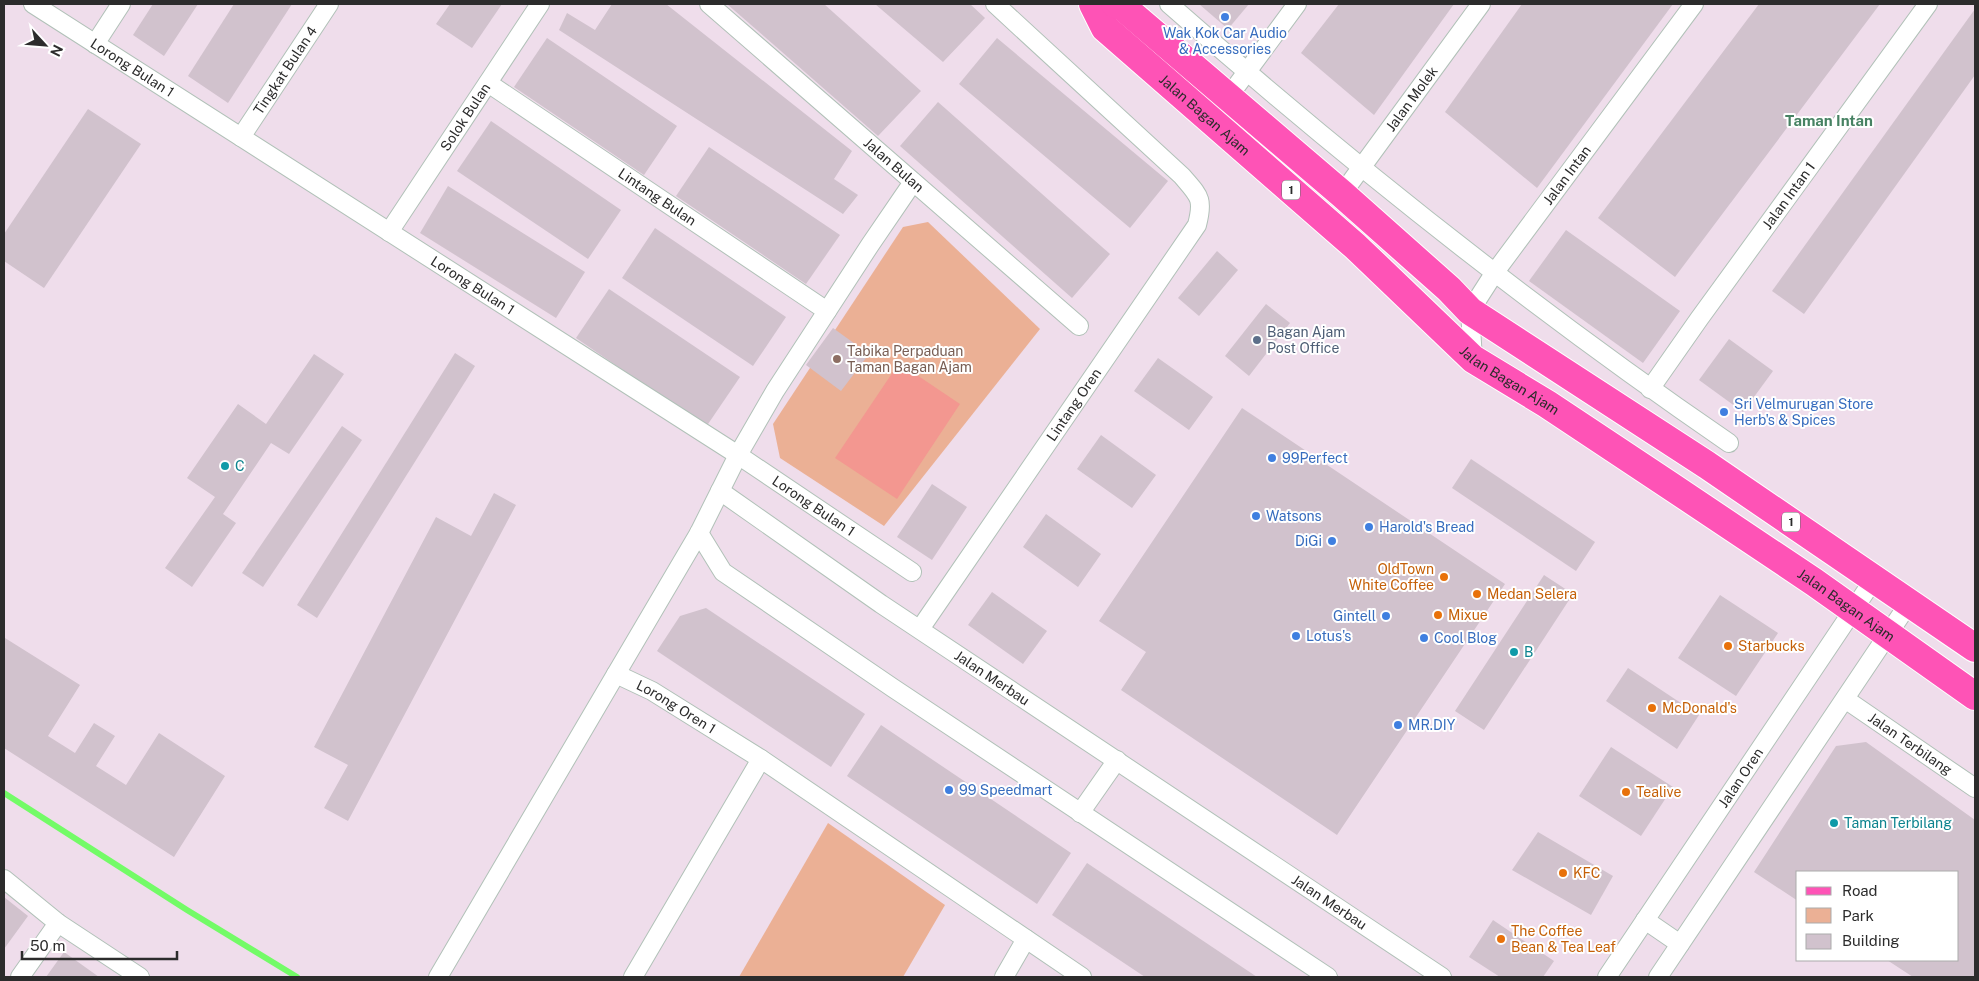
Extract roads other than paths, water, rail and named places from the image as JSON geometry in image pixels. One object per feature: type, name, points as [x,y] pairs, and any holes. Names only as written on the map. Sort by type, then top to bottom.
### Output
[{"type":"main road","name":"Jalan Bagan Ajam","points":[[1093,4],[1105,28],[1355,246],[1473,359],[1669,484],[1814,582],[1852,611],[1975,696]]},
{"type":"main road","name":"1","points":[[1115,4],[1123,7],[1229,96],[1449,289],[1470,311],[1707,465],[1975,648]]},
{"type":"street","name":"Lorong Bulan 1","points":[[33,4],[738,455],[912,572]]},
{"type":"street","points":[[95,44],[121,4]]},
{"type":"street","name":"Tingkat Bulan 4","points":[[241,137],[329,4]]},
{"type":"street","name":"Solok Bulan","points":[[389,232],[540,4]]},
{"type":"street","name":"Jalan Bulan","points":[[709,4],[1079,326]]},
{"type":"street","points":[[1169,4],[1246,72],[1362,168],[1495,272],[1650,389],[1729,443]]},
{"type":"street","points":[[1229,96],[1297,4]]},
{"type":"street","name":"Jalan Molek","points":[[1342,194],[1481,4]]},
{"type":"street","name":"Jalan Intan","points":[[1470,311],[1495,272],[1694,4]]},
{"type":"street","name":"Jalan Intan 1","points":[[1650,389],[1928,4]]},
{"type":"street","name":"Lintang Oren","points":[[920,629],[1197,225],[1201,211],[1199,196],[1182,176],[1007,6]]},
{"type":"street","name":"Lintang Bulan","points":[[488,82],[827,311]]},
{"type":"street","points":[[438,977],[699,533],[738,455],[775,392],[913,182]]},
{"type":"street","points":[[1470,311],[1473,359]]},
{"type":"street","name":"Jalan Merbau","points":[[720,491],[881,604],[1442,977]]},
{"type":"street","points":[[699,533],[723,572],[1080,813],[1328,977]]},
{"type":"street","name":"Jalan Oren","points":[[1607,977],[1874,579]]},
{"type":"street","points":[[1658,977],[1909,603]]},
{"type":"street","name":"Lorong Oren 1","points":[[616,674],[652,691],[761,759],[1082,977]]},
{"type":"street","name":"Jalan Terbilang","points":[[1845,699],[1975,788]]},
{"type":"street","points":[[632,977],[761,759]]},
{"type":"street","points":[[1080,813],[1116,760]]},
{"type":"street","points":[[4,879],[58,923],[140,977]]},
{"type":"street","points":[[1645,920],[1680,944]]},
{"type":"street","points":[[20,977],[58,923]]},
{"type":"street","points":[[1004,977],[1026,939]]},
{"type":"waterway","points":[[4,793],[187,910],[297,977]]},
{"type":"place","name":"Wak Kok Car Audio & Accessories","points":[[1225,17]]},
{"type":"place","name":"Bagan Ajam Post Office","points":[[1257,340]]},
{"type":"place","name":"Tabika Perpaduan Taman Bagan Ajam","points":[[837,359]]},
{"type":"place","name":"Sri Velmurugan Store Herb's & Spices","points":[[1724,412]]},
{"type":"place","name":"99Perfect","points":[[1272,458]]},
{"type":"place","name":"C","points":[[225,466]]},
{"type":"place","name":"Watsons","points":[[1256,516]]},
{"type":"place","name":"Harold's Bread","points":[[1369,527]]},
{"type":"place","name":"DiGi","points":[[1332,541]]},
{"type":"place","name":"OldTown White Coffee","points":[[1444,577]]},
{"type":"place","name":"Medan Selera","points":[[1477,594]]},
{"type":"place","name":"Mixue","points":[[1438,615]]},
{"type":"place","name":"Gintell","points":[[1386,616]]},
{"type":"place","name":"Lotus's","points":[[1296,636]]},
{"type":"place","name":"Cool Blog","points":[[1424,638]]},
{"type":"place","name":"Starbucks","points":[[1728,646]]},
{"type":"place","name":"B","points":[[1514,652]]},
{"type":"place","name":"McDonald's","points":[[1652,708]]},
{"type":"place","name":"MR.DIY","points":[[1398,725]]},
{"type":"place","name":"99 Speedmart","points":[[949,790]]},
{"type":"place","name":"Tealive","points":[[1626,792]]},
{"type":"place","name":"Taman Terbilang","points":[[1834,823]]},
{"type":"place","name":"KFC","points":[[1563,873]]},
{"type":"place","name":"The Coffee Bean & Tea Leaf","points":[[1501,939]]},
{"type":"district","name":"Taman Intan","points":[[1829,120]]}]
